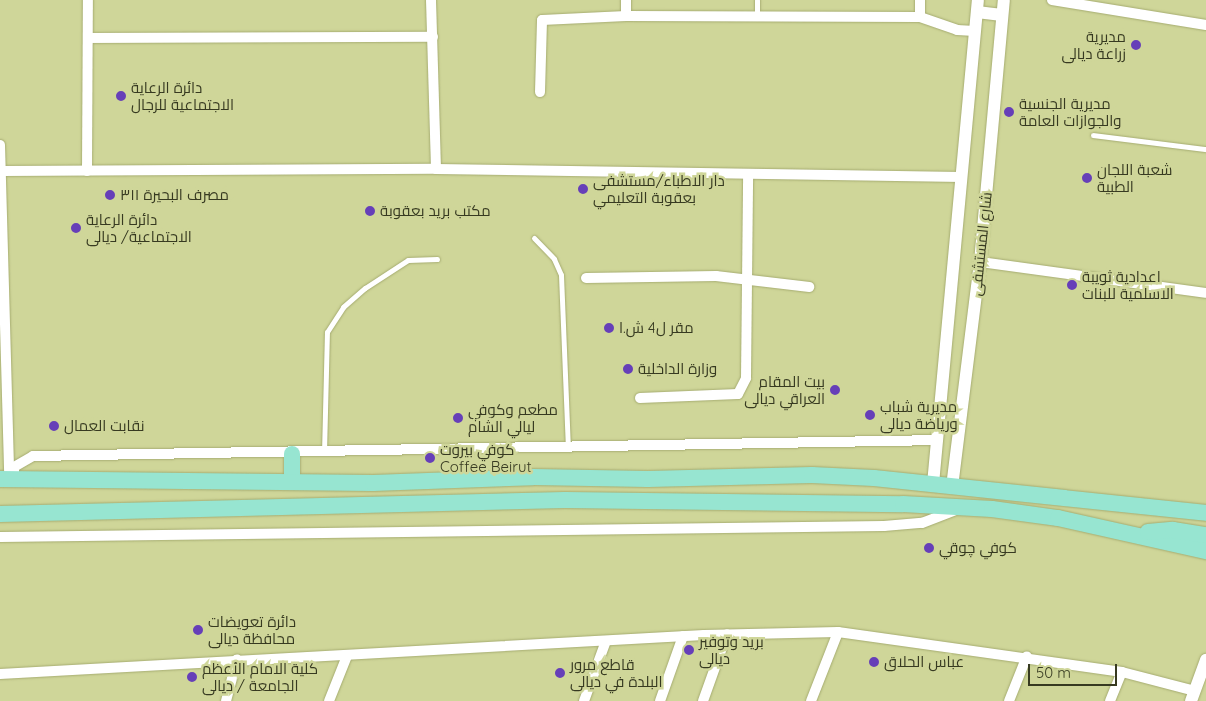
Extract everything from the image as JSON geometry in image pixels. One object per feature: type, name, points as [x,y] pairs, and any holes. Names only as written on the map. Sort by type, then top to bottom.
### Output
[{"type":"main road","points":[[292,454],[292,482]]},
{"type":"main road","points":[[8,478],[292,482],[812,475],[933,484],[1206,513]]},
{"type":"main road","points":[[0,514],[565,500],[903,504],[962,507],[1058,518],[1204,548]]},
{"type":"street","points":[[87,172],[88,0]]},
{"type":"street","points":[[431,0],[436,169]]},
{"type":"street","points":[[626,0],[626,16]]},
{"type":"street","points":[[920,0],[920,17]]},
{"type":"street","name":"شارع المستشفى","points":[[952,487],[980,262],[1004,0]]},
{"type":"street","points":[[1052,0],[1090,3],[1206,25]]},
{"type":"street","points":[[978,6],[1002,15]]},
{"type":"street","name":"شارع المستشفى","points":[[933,484],[978,6]]},
{"type":"street","points":[[540,92],[542,20],[626,16],[920,17],[958,30],[975,32]]},
{"type":"street","points":[[88,38],[432,37]]},
{"type":"street","points":[[0,145],[8,478]]},
{"type":"street","points":[[1,171],[436,169],[962,178]]},
{"type":"street","points":[[640,398],[738,394],[746,378],[745,280],[748,174]]},
{"type":"street","points":[[980,262],[1206,294]]},
{"type":"street","points":[[586,278],[716,276],[808,287]]},
{"type":"street","points":[[942,385],[946,393],[954,396],[965,388]]},
{"type":"street","points":[[8,478],[14,467],[33,456],[292,454],[937,440]]},
{"type":"street","points":[[0,537],[884,526],[922,523],[962,507]]},
{"type":"street","points":[[811,701],[838,632]]},
{"type":"street","points":[[0,674],[237,659],[347,656],[683,636],[838,632],[1027,656],[1122,672],[1193,696],[1206,660]]},
{"type":"street","points":[[704,701],[726,634]]},
{"type":"street","points":[[660,701],[683,636]]},
{"type":"street","points":[[584,701],[606,641]]},
{"type":"street","points":[[329,701],[347,656]]},
{"type":"street","points":[[1009,701],[1027,656]]},
{"type":"street","points":[[226,701],[237,659]]},
{"type":"street","points":[[1110,701],[1122,672]]},
{"type":"lane","points":[[757,0],[757,17]]},
{"type":"lane","points":[[1093,135],[1206,148]]},
{"type":"lane","points":[[534,238],[554,259],[561,275],[568,448]]},
{"type":"lane","points":[[324,453],[327,332],[343,307],[365,288],[408,260],[437,259]]},
{"type":"place","name":"مديرية زراعة ديالى","points":[[1136,45]]},
{"type":"place","name":"دائرة الرعاية الاجتماعية للرجال","points":[[121,96]]},
{"type":"place","name":"مديرية الجنسية والجوازات العامة","points":[[1009,112]]},
{"type":"place","name":"شعبة اللجان الطبية","points":[[1087,178]]},
{"type":"place","name":"دار الاطباء/مستشفى بعقوبة التعليمي","points":[[583,189]]},
{"type":"place","name":"مصرف البحيرة ٣١١","points":[[110,195]]},
{"type":"place","name":"مكتب بريد بعقوبة","points":[[370,211]]},
{"type":"place","name":"دائرة الرعاية الاجتماعية/ ديالى","points":[[76,228]]},
{"type":"place","name":"اعدادية ثويبة الاسلمية للبنات","points":[[1072,285]]},
{"type":"place","name":"مقر ل4 ش.ا","points":[[609,328]]},
{"type":"place","name":"وزارة الداخلية","points":[[628,369]]},
{"type":"place","name":"بيت المقام العراقي ديالى","points":[[835,390]]},
{"type":"place","name":"مديرية شباب ورياضة ديالى","points":[[870,415]]},
{"type":"place","name":"مطعم وكوفي ليالي الشام","points":[[458,418]]},
{"type":"place","name":"نقابت العمال","points":[[54,426]]},
{"type":"place","name":"كوفي بيروت Coffee Beirut","points":[[430,458]]},
{"type":"place","name":"كوفي چوقي","points":[[929,548]]},
{"type":"place","name":"دائرة تعويضات محافظة ديالى","points":[[198,630]]},
{"type":"place","name":"بريد وتوفير ديالى","points":[[689,650]]},
{"type":"place","name":"عباس الحلاق","points":[[874,662]]},
{"type":"place","name":"قاطع مرور البلدة في ديالى","points":[[560,673]]},
{"type":"place","name":"كلية الامام الأعظم الجامعة / ديالى","points":[[192,677]]}]
